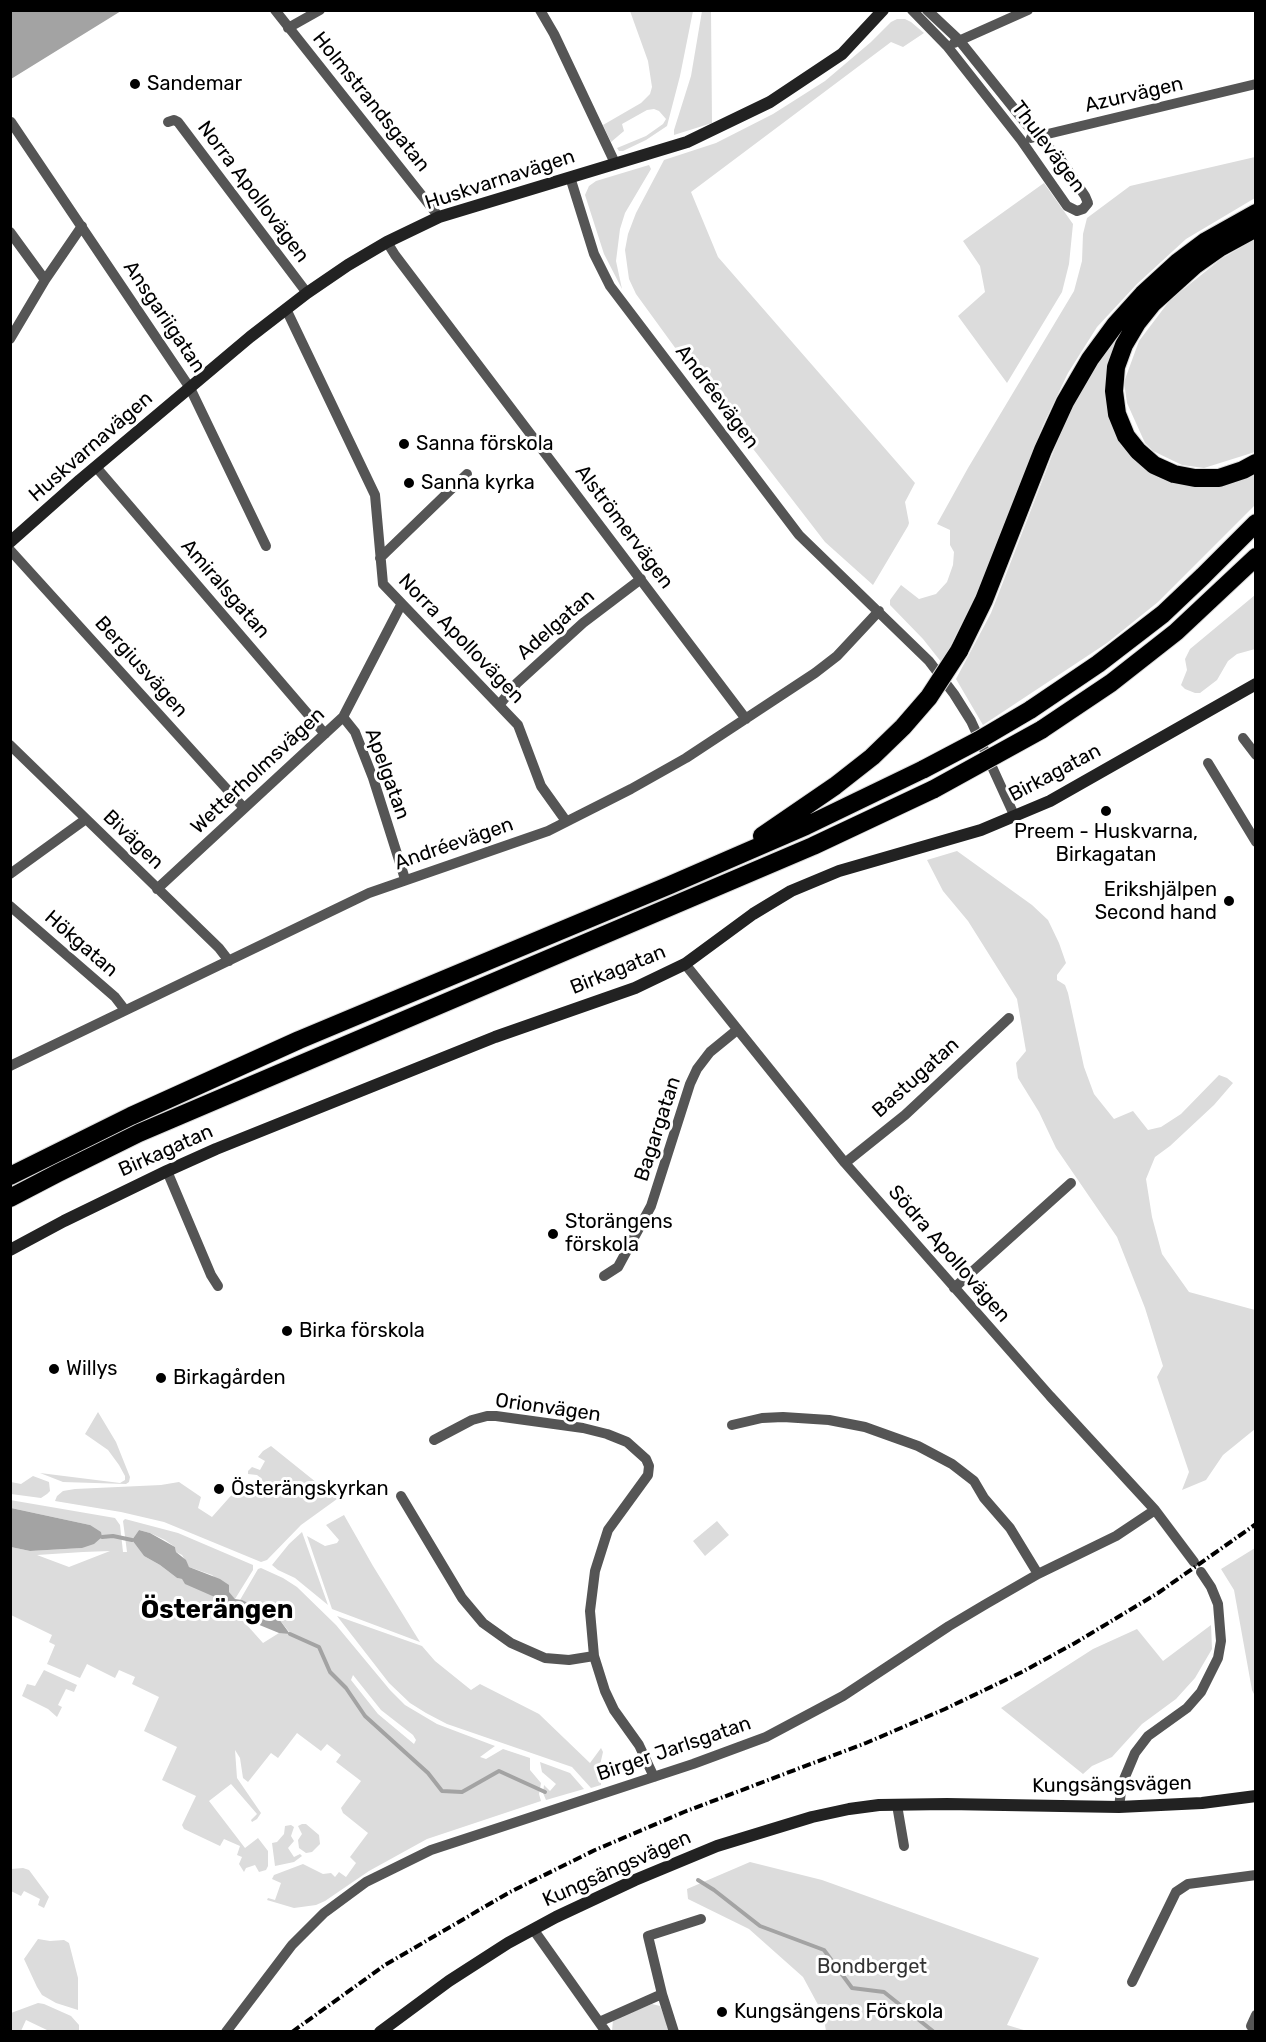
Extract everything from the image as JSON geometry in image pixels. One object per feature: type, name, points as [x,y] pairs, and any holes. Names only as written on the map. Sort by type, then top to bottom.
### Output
[{"type":"highway","points":[[670,885],[761,836],[835,786],[872,757],[903,727],[929,697],[959,651],[984,600],[1043,450],[1065,402],[1090,359],[1115,325],[1143,294],[1178,262],[1206,241],[1256,213]]},
{"type":"highway","points":[[1256,228],[1221,247],[1194,266],[1153,303],[1137,323],[1124,345],[1116,367],[1114,391],[1117,414],[1126,436],[1154,465],[1184,476],[1219,478],[1256,463]]},
{"type":"highway","points":[[10,1176],[131,1116],[299,1040],[670,885],[806,826],[924,769],[1030,710],[1098,664],[1163,614],[1256,524]]},
{"type":"highway","points":[[10,1198],[139,1133],[813,846],[934,789],[1041,730],[1110,683],[1176,632],[1256,557]]},
{"type":"street","name":"Holmstrandsgatan","points":[[275,10],[439,217]]},
{"type":"street","points":[[288,28],[320,10]]},
{"type":"street","points":[[540,10],[615,163]]},
{"type":"street","name":"Huskvarnavägen","points":[[10,542],[96,466],[286,309],[348,265],[387,242],[439,217],[687,142],[770,102],[842,54],[883,10]]},
{"type":"street","name":"Thulevägen","points":[[912,10],[947,46],[1021,140],[1067,206],[1077,211],[1083,209],[1088,203],[1059,157],[1036,136],[960,40],[927,10]]},
{"type":"street","points":[[947,46],[1028,10]]},
{"type":"street","name":"Azurvägen","points":[[1021,140],[1256,84]]},
{"type":"street","name":"Norra Apollovägen","points":[[168,122],[174,120],[178,122],[307,293]]},
{"type":"street","name":"Ansgariigatan","points":[[11,122],[190,388],[266,546]]},
{"type":"street","name":"Andréevägen","points":[[570,177],[594,254],[610,286],[625,308],[799,535],[879,610],[929,661],[971,721],[1015,817]]},
{"type":"street","points":[[10,339],[45,280],[82,226]]},
{"type":"street","points":[[10,232],[45,280]]},
{"type":"street","name":"Alströmervägen","points":[[387,242],[746,719]]},
{"type":"street","name":"Norra Apollovägen","points":[[286,309],[375,495],[383,584],[518,725],[541,786],[566,821]]},
{"type":"street","name":"Amiralsgatan","points":[[96,466],[325,734]]},
{"type":"street","points":[[380,558],[467,474]]},
{"type":"street","name":"Bergiusvägen","points":[[10,550],[244,808]]},
{"type":"street","name":"Adelgatan","points":[[500,704],[517,683],[583,623],[641,579]]},
{"type":"street","name":"Wetterholmsvägen","points":[[157,889],[343,717],[401,605]]},
{"type":"street","name":"Andréevägen","points":[[13,1061],[229,961],[341,906],[405,879],[548,831],[631,789],[686,758],[837,656],[879,610]]},
{"type":"street","name":"Birkagatan","points":[[10,1251],[64,1221],[167,1171],[495,1037],[627,992],[685,964],[753,914],[792,891],[839,871],[981,830],[1015,817],[1050,801],[1256,684]]},
{"type":"street","name":"Apelgatan","points":[[343,717],[355,732],[373,778],[405,879]]},
{"type":"street","points":[[1243,738],[1256,755]]},
{"type":"street","name":"Bivägen","points":[[10,745],[219,948],[229,961]]},
{"type":"street","points":[[1208,763],[1256,842]]},
{"type":"street","points":[[10,874],[86,819]]},
{"type":"street","name":"Hökgatan","points":[[10,906],[115,997],[125,1010]]},
{"type":"street","name":"Södra Apollovägen","points":[[685,964],[845,1163],[1116,1470],[1155,1510],[1194,1562]]},
{"type":"street","name":"Bastugatan","points":[[845,1163],[905,1115],[1009,1017]]},
{"type":"street","name":"Bagargatan","points":[[604,1276],[618,1267],[651,1206],[690,1084],[697,1069],[710,1052],[737,1030]]},
{"type":"street","points":[[167,1171],[211,1275],[218,1286]]},
{"type":"street","points":[[954,1288],[1071,1183]]},
{"type":"street","name":"Orionvägen","points":[[434,1440],[472,1420],[496,1416],[583,1428],[607,1434],[627,1442],[646,1459],[649,1466],[648,1475],[608,1530],[595,1571],[590,1611],[594,1656]]},
{"type":"street","points":[[732,1425],[762,1418],[829,1420],[865,1426],[925,1449],[952,1464],[974,1481],[984,1498],[1010,1528],[1038,1574]]},
{"type":"street","points":[[401,1496],[462,1598],[483,1623],[511,1643],[545,1658],[569,1660],[594,1656],[597,1671],[614,1710],[639,1745],[654,1777]]},
{"type":"street","name":"Birger Jarlsgatan","points":[[226,2031],[292,1945],[324,1913],[366,1882],[431,1850],[741,1748],[788,1726],[843,1696],[949,1626],[1038,1574],[1116,1536],[1155,1510]]},
{"type":"street","points":[[1119,1807],[1122,1784],[1135,1753],[1148,1736],[1187,1707],[1201,1692],[1218,1658],[1221,1641],[1218,1604],[1201,1572]]},
{"type":"street","name":"Kungsängsvägen","points":[[380,2031],[449,1981],[533,1929],[599,1896],[717,1846],[812,1817],[849,1809],[897,1805],[1119,1807],[1202,1803],[1256,1796]]},
{"type":"street","points":[[897,1805],[904,1846]]},
{"type":"street","points":[[1132,1982],[1176,1892],[1188,1884],[1256,1875]]},
{"type":"street","points":[[674,2031],[662,1994],[648,1936],[702,1919]]},
{"type":"street","points":[[533,1929],[602,2027],[662,1994]]},
{"type":"street","points":[[1251,2026],[1256,2015]]},
{"type":"green space","points":[[630,11],[693,11],[667,126],[646,140],[619,151],[617,148],[646,136],[663,124],[666,119],[659,111],[647,110],[622,124],[624,131],[611,142],[603,125],[641,103],[650,94],[652,87],[648,61]]},
{"type":"green space","points":[[702,11],[711,11],[712,123],[674,135],[691,76]]},
{"type":"green space","points":[[897,19],[911,22],[924,33],[903,47],[891,42],[691,192],[718,257],[915,483],[905,502],[908,526],[873,585],[825,542],[676,349],[636,294],[629,279],[625,250],[636,213],[664,160],[716,143],[773,114],[825,81]]},
{"type":"green space","points":[[1255,157],[1255,198],[1186,239],[1137,284],[1097,327],[1068,373],[1043,425],[986,574],[942,663],[923,639],[890,605],[890,600],[901,585],[919,599],[936,594],[947,582],[953,565],[954,552],[950,545],[950,530],[937,524],[1074,291],[1082,261],[1083,234],[1087,218],[1130,186]]},
{"type":"green space","points":[[649,165],[651,169],[625,213],[620,229],[616,261],[622,289],[604,254],[585,195],[589,186],[596,181]]},
{"type":"green space","points":[[1044,183],[1073,224],[1069,264],[1062,292],[1007,383],[958,316],[985,292],[980,266],[963,241]]},
{"type":"green space","points":[[1255,239],[1255,452],[1204,468],[1182,465],[1153,451],[1145,443],[1127,403],[1124,382],[1139,341],[1170,300],[1221,259]]},
{"type":"green space","points":[[1123,325],[1112,424],[1178,481],[1255,469],[1255,505],[1158,602],[1107,643],[983,725],[956,679],[991,613],[1065,422],[1097,362]]},
{"type":"green space","points":[[1255,595],[1255,649],[1237,654],[1228,661],[1217,680],[1200,693],[1185,689],[1181,685],[1187,670],[1185,659],[1190,649]]},
{"type":"green space","points":[[957,851],[1032,905],[1048,920],[1066,963],[1057,975],[1057,980],[1065,985],[1068,993],[1084,1067],[1094,1094],[1114,1119],[1133,1111],[1148,1130],[1161,1127],[1181,1114],[1219,1075],[1233,1083],[1214,1105],[1155,1157],[1146,1179],[1152,1217],[1162,1254],[1189,1292],[1255,1310],[1255,1429],[1223,1455],[1206,1480],[1182,1490],[1189,1472],[1157,1377],[1163,1366],[1145,1308],[1117,1237],[1056,1148],[1039,1112],[1018,1078],[1016,1063],[1026,1051],[1017,999],[968,921],[943,891],[927,860]]},
{"type":"green space","points":[[98,1412],[116,1442],[130,1477],[129,1482],[126,1484],[63,1482],[40,1473],[120,1483],[125,1480],[119,1465],[108,1450],[85,1434]]},
{"type":"green space","points":[[271,1446],[337,1499],[301,1525],[267,1560],[261,1562],[164,1522],[55,1501],[63,1491],[75,1489],[179,1482],[201,1497],[198,1508],[212,1517],[236,1490],[239,1489],[253,1495],[260,1492],[262,1479],[257,1475],[248,1474],[248,1471],[252,1467],[260,1470],[265,1461],[258,1457]]},
{"type":"green space","points":[[33,1476],[49,1482],[50,1491],[47,1494],[41,1498],[11,1494],[11,1482],[21,1484]]},
{"type":"green space","points":[[10,1500],[115,1518],[120,1525],[123,1552],[127,1552],[123,1521],[125,1519],[178,1533],[253,1565],[253,1570],[235,1599],[212,1575],[189,1567],[182,1555],[176,1552],[175,1547],[165,1540],[139,1530],[132,1540],[144,1556],[177,1578],[217,1598],[228,1610],[237,1614],[263,1643],[279,1633],[290,1633],[279,1619],[240,1600],[258,1569],[261,1568],[283,1578],[297,1587],[336,1625],[405,1705],[437,1724],[495,1746],[480,1757],[486,1759],[503,1749],[530,1758],[530,1770],[541,1783],[539,1794],[541,1801],[427,1839],[369,1871],[316,1905],[294,1908],[267,1900],[268,1898],[275,1900],[281,1883],[272,1879],[274,1875],[303,1864],[323,1874],[331,1873],[335,1877],[339,1872],[346,1877],[356,1863],[350,1857],[368,1833],[343,1813],[341,1808],[361,1781],[336,1762],[341,1755],[327,1744],[321,1751],[297,1733],[278,1758],[271,1753],[248,1782],[243,1778],[240,1758],[235,1750],[237,1778],[261,1813],[257,1819],[252,1822],[251,1820],[257,1814],[231,1784],[209,1801],[245,1848],[258,1838],[268,1851],[266,1870],[259,1872],[255,1865],[246,1868],[244,1872],[239,1864],[242,1857],[237,1855],[240,1846],[224,1839],[220,1846],[184,1829],[182,1825],[196,1796],[162,1780],[177,1747],[144,1731],[159,1697],[132,1684],[135,1677],[119,1670],[115,1678],[87,1664],[80,1678],[47,1664],[55,1645],[49,1642],[52,1635],[11,1615],[11,1547],[30,1551],[82,1548],[90,1525],[11,1508]],"holes":[[[110,1551],[69,1567],[37,1555],[83,1552]],[[353,1675],[381,1710],[413,1735],[416,1740],[414,1744],[378,1714],[351,1680]]]},
{"type":"green space","points":[[344,1515],[420,1642],[332,1609],[307,1536],[325,1546],[337,1543],[339,1540],[326,1525]]},
{"type":"green space","points":[[717,1521],[729,1535],[705,1556],[693,1541]]},
{"type":"green space","points":[[302,1532],[328,1605],[295,1578],[272,1565]]},
{"type":"green space","points":[[1255,1548],[1255,1696],[1234,1590],[1221,1569]]},
{"type":"green space","points":[[337,1616],[422,1646],[435,1661],[471,1690],[480,1684],[539,1714],[590,1763],[601,1748],[603,1752],[600,1765],[601,1785],[591,1788],[572,1767],[447,1724],[410,1703],[389,1683]]},
{"type":"green space","points":[[1211,1625],[1212,1649],[1195,1678],[1176,1699],[1142,1724],[1112,1757],[1092,1766],[1083,1774],[1001,1708],[1093,1649],[1137,1629],[1163,1661]]},
{"type":"green space","points":[[44,1670],[77,1685],[74,1692],[66,1689],[58,1705],[62,1707],[57,1717],[48,1709],[22,1696],[27,1684],[35,1686]]},
{"type":"green space","points":[[540,1762],[570,1773],[584,1789],[546,1800],[543,1793],[544,1785],[550,1791],[556,1784],[542,1772]]},
{"type":"green space","points":[[306,1824],[319,1835],[320,1844],[312,1852],[306,1853],[299,1848],[298,1840],[302,1834],[298,1826]]},
{"type":"green space","points":[[285,1826],[294,1827],[291,1836],[294,1841],[288,1848],[294,1857],[300,1854],[302,1856],[294,1862],[275,1866],[272,1843],[277,1842],[284,1834]]},
{"type":"green space","name":"Bondberget","points":[[750,1862],[822,1880],[1039,1958],[1007,2025],[1027,2031],[826,2031],[823,2014],[803,1977],[749,1929],[688,1899],[687,1889]]},
{"type":"green space","points":[[11,1869],[29,1870],[49,1897],[44,1908],[38,1905],[40,1899],[24,1891],[21,1896],[11,1891]]},
{"type":"green space","points":[[38,1939],[64,1940],[69,1943],[78,1978],[78,2010],[56,2003],[42,1995],[37,1987],[24,1959]]},
{"type":"green space","points":[[38,2003],[71,2016],[79,2025],[79,2031],[49,2031],[26,2020],[21,2031],[11,2031],[11,2013]]},
{"type":"green space","points":[[652,2004],[660,2006],[670,2031],[612,2031],[613,2020]]},
{"type":"shaded area","points":[[11,10],[121,10],[121,11],[11,79]]},
{"type":"shaded area","points":[[11,1508],[90,1525],[101,1532],[102,1537],[94,1544],[82,1548],[30,1551],[11,1547]]},
{"type":"shaded area","points":[[139,1530],[150,1533],[175,1547],[176,1552],[186,1560],[189,1567],[220,1579],[229,1585],[229,1592],[235,1599],[242,1600],[279,1619],[290,1634],[279,1633],[228,1610],[217,1598],[185,1584],[182,1579],[144,1556],[132,1540]]},
{"type":"waterway","points":[[102,1537],[113,1536],[132,1540]]},
{"type":"waterway","points":[[290,1634],[319,1647],[330,1672],[346,1688],[365,1716],[428,1773],[442,1791],[462,1792],[499,1771],[545,1792]]},
{"type":"waterway","points":[[698,1880],[760,1926],[824,1950],[852,1988],[884,1992],[934,2032]]},
{"type":"railway","points":[[292,2032],[385,1965],[510,1892],[595,1850],[684,1812],[866,1743],[1022,1672],[1158,1593],[1256,1524]]},
{"type":"place","name":"Sandemar","points":[[135,84]]},
{"type":"place","name":"Sanna förskola","points":[[404,444]]},
{"type":"place","name":"Sanna kyrka","points":[[409,483]]},
{"type":"place","name":"Preem - Huskvarna, Birkagatan","points":[[1106,811]]},
{"type":"place","name":"Erikshjälpen Second hand","points":[[1229,901]]},
{"type":"place","name":"Storängens förskola","points":[[553,1234]]},
{"type":"place","name":"Birka förskola","points":[[287,1331]]},
{"type":"place","name":"Willys","points":[[54,1369]]},
{"type":"place","name":"Birkagården","points":[[161,1378]]},
{"type":"place","name":"Österängskyrkan","points":[[219,1489]]},
{"type":"place","name":"Kungsängens Förskola","points":[[722,2012]]},
{"type":"district","name":"Österängen","points":[[217,1610]]}]
